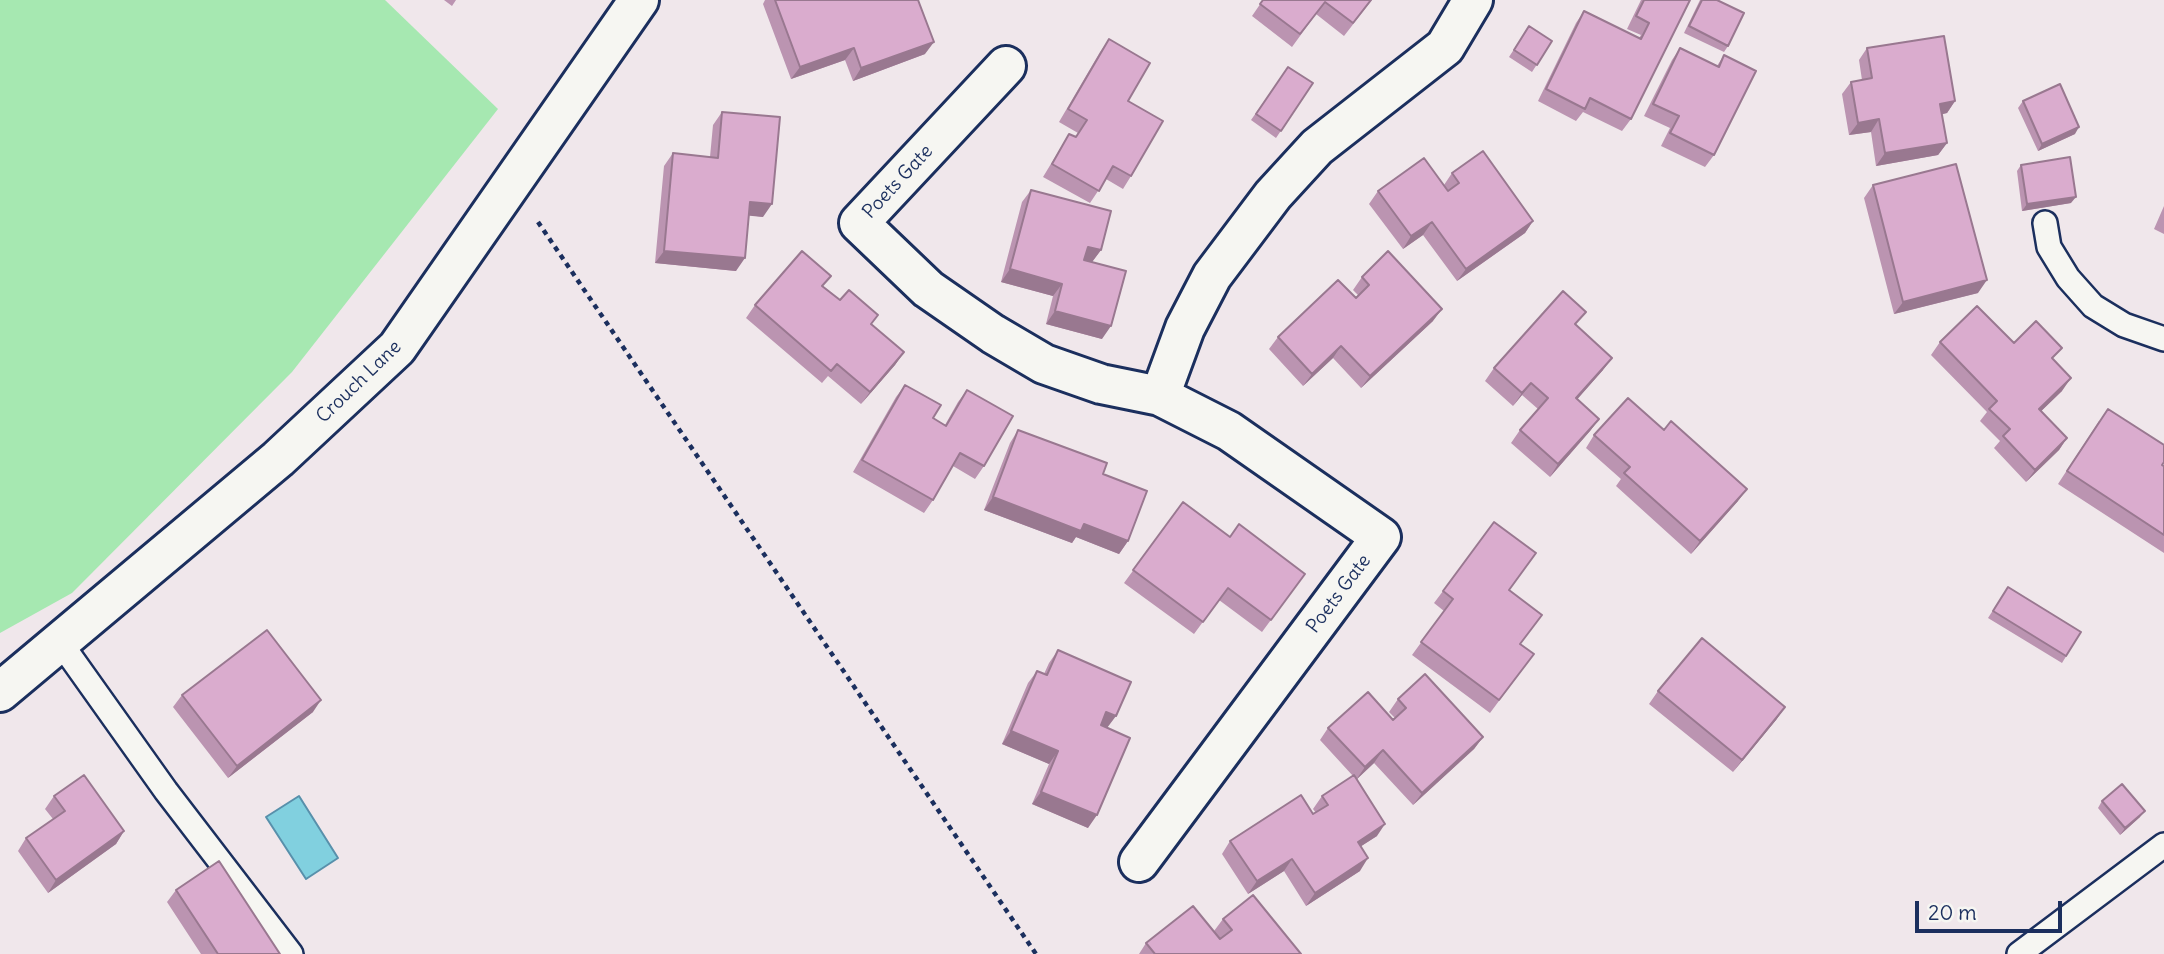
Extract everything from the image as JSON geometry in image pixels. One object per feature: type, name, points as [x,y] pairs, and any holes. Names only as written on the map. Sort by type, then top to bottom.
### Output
[{"type":"street","name":"Crouch Lane","points":[[0,692],[278,459],[397,348],[639,0]]},
{"type":"street","points":[[1160,396],[1185,328],[1212,276],[1273,195],[1317,147],[1445,47],[1473,0]]},
{"type":"street","name":"Poets Gate","points":[[1006,66],[859,222],[928,289],[993,334],[1044,364],[1101,384],[1160,396],[1229,431],[1381,537],[1139,862]]},
{"type":"lane","points":[[2045,223],[2049,247],[2068,278],[2093,306],[2124,325],[2164,339]]},
{"type":"lane","points":[[60,642],[166,792],[291,954]]},
{"type":"lane","points":[[2019,954],[2164,845]]},
{"type":"path","points":[[512,184],[1036,954]]},
{"type":"green space","points":[[0,0],[385,0],[498,109],[292,372],[72,593],[0,633]]},
{"type":"water","points":[[299,796],[338,858],[306,879],[266,817]]},
{"type":"building","points":[[775,0],[918,0],[934,42],[861,68],[854,48],[800,67]]},
{"type":"building","points":[[1263,0],[1371,0],[1353,23],[1325,2],[1300,34],[1260,4]]},
{"type":"building","points":[[1644,0],[1690,0],[1631,119],[1590,98],[1585,109],[1546,89],[1584,11],[1641,39],[1649,23],[1636,16]]},
{"type":"building","points":[[1702,0],[1717,0],[1744,13],[1728,46],[1689,26]]},
{"type":"building","points":[[1529,26],[1552,41],[1537,65],[1514,50]]},
{"type":"building","points":[[1944,36],[1955,101],[1940,104],[1947,143],[1885,153],[1879,119],[1858,123],[1851,82],[1872,78],[1867,48]]},
{"type":"building","points":[[1109,39],[1150,63],[1128,101],[1163,121],[1131,176],[1113,166],[1099,191],[1052,164],[1069,134],[1076,137],[1087,120],[1068,109]]},
{"type":"building","points":[[1680,48],[1719,67],[1724,55],[1756,71],[1714,155],[1670,133],[1679,116],[1653,104]]},
{"type":"building","points":[[1288,67],[1313,83],[1281,131],[1256,114]]},
{"type":"building","points":[[2060,84],[2079,127],[2042,144],[2023,101]]},
{"type":"building","points":[[722,112],[780,117],[772,204],[750,202],[745,258],[664,251],[673,153],[718,158]]},
{"type":"building","points":[[1483,151],[1533,221],[1466,269],[1432,222],[1411,236],[1378,191],[1424,158],[1448,191],[1459,183],[1452,173]]},
{"type":"building","points":[[2070,157],[2076,197],[2027,204],[2021,165]]},
{"type":"building","points":[[1956,164],[1987,280],[1903,302],[1873,185]]},
{"type":"building","points":[[1031,190],[1111,211],[1101,250],[1088,247],[1084,260],[1126,271],[1111,326],[1055,311],[1062,284],[1010,269]]},
{"type":"building","points":[[802,251],[831,276],[822,286],[840,300],[849,290],[878,315],[871,324],[904,352],[870,392],[837,364],[831,371],[755,305]]},
{"type":"building","points":[[1388,251],[1442,309],[1370,376],[1341,346],[1312,374],[1278,337],[1338,280],[1356,298],[1369,285],[1362,277]]},
{"type":"building","points":[[1563,291],[1586,312],[1575,324],[1612,358],[1576,398],[1599,419],[1558,464],[1520,430],[1548,398],[1531,383],[1522,393],[1494,368]]},
{"type":"building","points":[[1977,306],[2014,343],[2036,321],[2062,348],[2052,358],[2071,378],[2039,409],[2067,438],[2035,470],[2003,436],[2010,429],[1989,409],[1997,401],[1940,342]]},
{"type":"building","points":[[905,385],[941,405],[933,418],[946,426],[967,390],[1013,416],[984,466],[960,453],[933,500],[862,460]]},
{"type":"building","points":[[1628,398],[1664,430],[1671,421],[1747,489],[1700,541],[1624,473],[1630,467],[1594,435]]},
{"type":"building","points":[[2108,409],[2164,445],[2164,535],[2067,471]]},
{"type":"building","points":[[1018,430],[1107,463],[1103,474],[1147,491],[1128,541],[1084,524],[1081,531],[993,497]]},
{"type":"building","points":[[1183,502],[1230,537],[1239,524],[1305,574],[1271,620],[1228,588],[1203,622],[1133,570]]},
{"type":"building","points":[[1494,522],[1536,553],[1509,590],[1542,615],[1520,644],[1534,654],[1499,700],[1421,642],[1453,599],[1443,591]]},
{"type":"building","points":[[2008,587],[2081,632],[2066,656],[1993,611]]},
{"type":"building","points":[[267,630],[321,700],[237,766],[182,695]]},
{"type":"building","points":[[1702,638],[1785,707],[1742,760],[1658,691]]},
{"type":"building","points":[[1058,650],[1131,682],[1116,716],[1106,712],[1101,725],[1130,738],[1097,815],[1041,792],[1058,751],[1011,731],[1037,671],[1047,675]]},
{"type":"building","points":[[1425,674],[1483,737],[1422,793],[1383,750],[1365,767],[1328,728],[1368,692],[1393,720],[1406,708],[1398,699]]},
{"type":"building","points":[[84,775],[124,831],[56,880],[26,838],[65,811],[54,796]]},
{"type":"building","points":[[1354,775],[1385,824],[1358,842],[1368,858],[1315,893],[1292,859],[1257,881],[1230,841],[1301,795],[1313,814],[1328,805],[1322,796]]},
{"type":"building","points":[[2122,784],[2145,811],[2125,828],[2102,801]]},
{"type":"building","points":[[219,861],[280,954],[218,954],[176,890]]},
{"type":"building","points":[[1253,895],[1301,954],[1155,954],[1146,943],[1193,906],[1220,939],[1232,930],[1223,919]]}]
